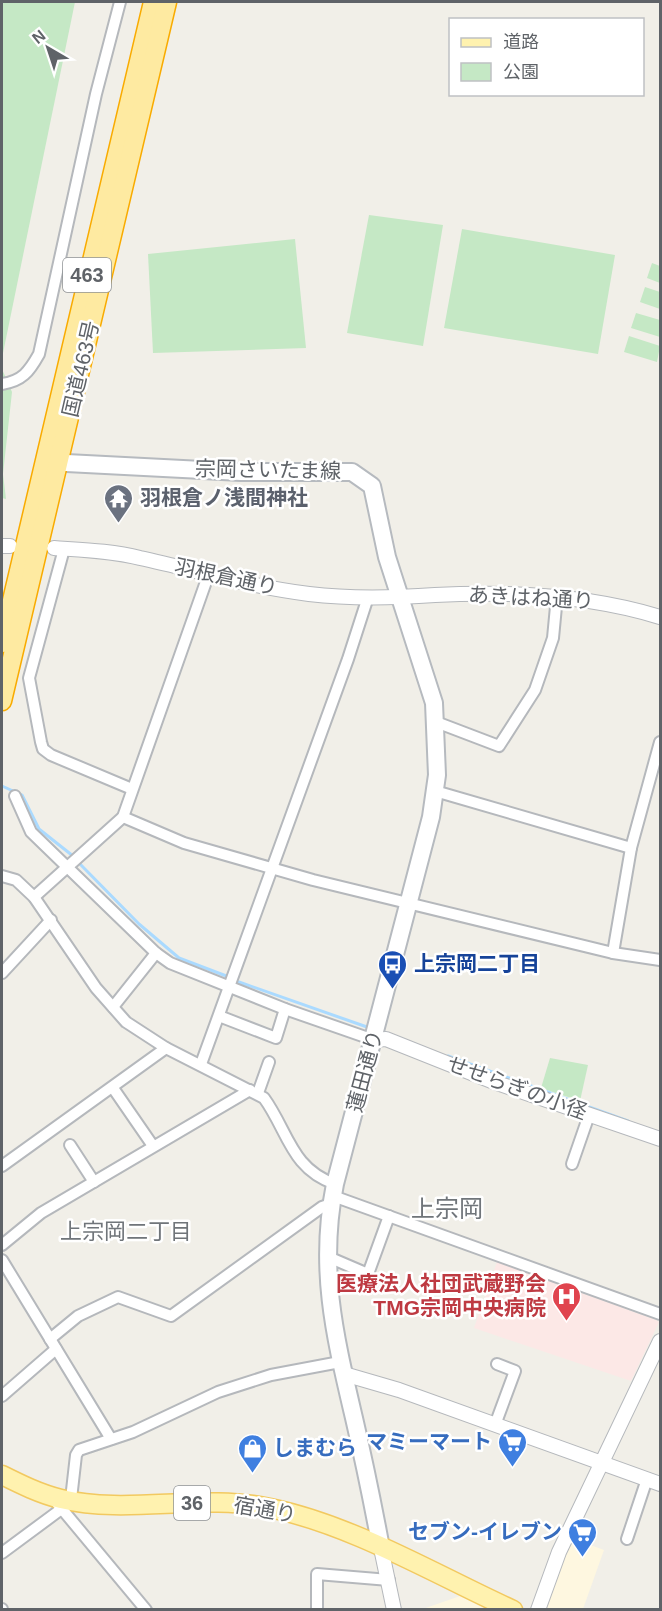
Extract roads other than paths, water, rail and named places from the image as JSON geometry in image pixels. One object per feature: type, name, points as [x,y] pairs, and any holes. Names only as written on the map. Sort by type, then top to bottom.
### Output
[{"type":"highway","name":"国道463号","points":[[139,91],[153,2]]},
{"type":"highway","name":"国道463号","points":[[2,701],[51,463],[139,91],[167,2]]},
{"type":"highway","name":"国道463号","points":[[2,643],[51,463]]},
{"type":"main road","name":"宗岡さいたま線","points":[[51,463],[241,472],[352,472],[360,475],[372,486],[381,532],[400,599]]},
{"type":"main road","name":"蓮田通り","points":[[381,1548],[330,1310],[326,1256],[333,1195],[409,902],[435,791],[436,722],[428,680],[400,599]]},
{"type":"main road","name":"宿通り","points":[[2,1475],[61,1501],[126,1504],[233,1503],[269,1507],[321,1523],[381,1548],[513,1610]]},
{"type":"street","points":[[2,384],[22,378],[30,371],[39,354],[93,105],[120,2]]},
{"type":"street","points":[[59,549],[29,678],[43,749],[51,755],[132,789]]},
{"type":"street","name":"羽根倉通り","points":[[59,549],[140,558],[208,576],[307,593],[400,599]]},
{"type":"street","points":[[34,897],[123,817],[208,576]]},
{"type":"street","name":"あきはね通り","points":[[400,599],[436,595],[557,596],[606,602],[660,617]]},
{"type":"street","points":[[436,722],[499,746],[535,690],[553,638],[557,596]]},
{"type":"street","points":[[201,1064],[368,597]]},
{"type":"street","points":[[613,953],[631,848],[660,742]]},
{"type":"street","points":[[435,791],[631,848]]},
{"type":"street","points":[[15,796],[31,832],[156,953],[170,963],[285,1009],[374,1040]]},
{"type":"street","points":[[123,817],[184,843],[313,880],[613,953],[660,960]]},
{"type":"street","points":[[2,876],[16,880],[34,897],[113,1007],[143,1035],[254,1092],[273,1111],[298,1160],[322,1180],[333,1195],[660,1314]]},
{"type":"street","points":[[2,973],[51,920]]},
{"type":"street","points":[[113,1007],[156,953]]},
{"type":"street","points":[[219,1016],[276,1038],[285,1009]]},
{"type":"street","name":"せせらぎの小径","points":[[374,1040],[386,1039],[494,1082],[660,1139]]},
{"type":"street","points":[[2,1166],[166,1048]]},
{"type":"street","points":[[2,1245],[41,1212],[153,1146],[254,1092],[269,1062]]},
{"type":"street","points":[[113,1088],[153,1146]]},
{"type":"street","points":[[572,1164],[589,1114]]},
{"type":"street","points":[[70,1145],[94,1182]]},
{"type":"street","points":[[2,1396],[78,1316],[118,1297],[171,1316],[250,1256],[322,1207],[333,1195]]},
{"type":"street","points":[[326,1256],[368,1274],[389,1216]]},
{"type":"street","points":[[2,1260],[111,1439]]},
{"type":"street","points":[[538,1610],[559,1552],[606,1464],[660,1341]]},
{"type":"street","points":[[495,1425],[515,1371],[496,1364]]},
{"type":"street","points":[[2,1553],[61,1501],[76,1455],[80,1450],[134,1432],[218,1392],[271,1375],[342,1368],[660,1484]]},
{"type":"street","points":[[627,1539],[647,1479]]},
{"type":"street","points":[[61,1501],[144,1609]]},
{"type":"street","points":[[381,1548],[394,1610]]},
{"type":"street","points":[[317,1610],[317,1574],[389,1580]]},
{"type":"waterway","points":[[2,786],[22,795],[39,829],[73,856]]},
{"type":"waterway","points":[[79,863],[139,924],[179,958],[229,977]]},
{"type":"waterway","points":[[239,982],[367,1027]]},
{"type":"waterway","points":[[448,1056],[628,1121]]},
{"type":"place","name":"羽根倉ノ浅間神社","points":[[119,524]]},
{"type":"place","name":"上宗岡二丁目","points":[[393,990]]},
{"type":"place","name":"医療法人社団武蔵野会 TMG宗岡中央病院","points":[[567,1322]]},
{"type":"place","name":"マミーマート","points":[[513,1468]]},
{"type":"place","name":"しまむら","points":[[252,1474]]},
{"type":"place","name":"セブン-イレブン","points":[[583,1558]]},
{"type":"district","name":"上宗岡","points":[[447,1209]]},
{"type":"district","name":"上宗岡二丁目","points":[[126,1231]]}]
